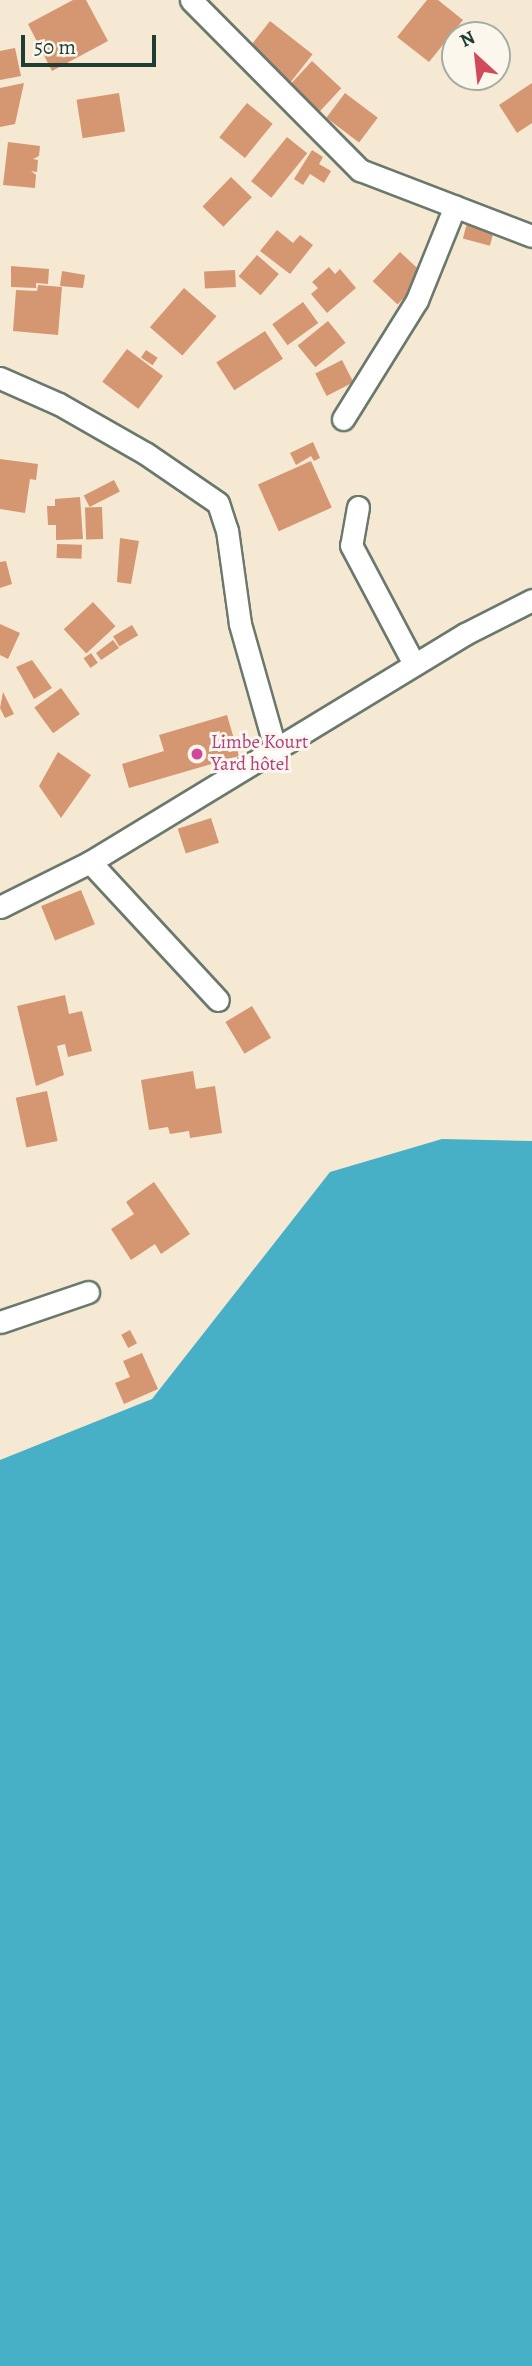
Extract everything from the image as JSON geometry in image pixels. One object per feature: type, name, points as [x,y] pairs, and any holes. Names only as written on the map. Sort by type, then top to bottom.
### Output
[{"type":"street","points":[[191,0],[360,170],[532,236]]},
{"type":"street","points":[[343,419],[417,300],[456,206]]},
{"type":"street","points":[[0,378],[59,404],[157,461],[218,503],[227,530],[240,624],[276,751]]},
{"type":"street","points":[[358,507],[351,545],[414,664]]},
{"type":"street","points":[[0,907],[90,862],[276,751],[414,664],[532,600]]},
{"type":"street","points":[[90,862],[218,1000]]},
{"type":"street","points":[[0,1322],[88,1292]]},
{"type":"water","points":[[442,1139],[532,1141],[532,2366],[0,2366],[0,1460],[152,1399],[330,1172]]},
{"type":"building","points":[[73,0],[86,0],[108,41],[52,71],[28,24]]},
{"type":"building","points":[[427,0],[438,0],[463,20],[441,21],[441,47],[429,62],[397,37]]},
{"type":"building","points":[[270,21],[313,54],[290,83],[248,49]]},
{"type":"building","points":[[15,48],[21,76],[0,80],[0,51]]},
{"type":"building","points":[[312,61],[341,88],[319,112],[289,85]]},
{"type":"building","points":[[24,83],[15,124],[0,127],[0,88]]},
{"type":"building","points":[[532,83],[532,123],[517,133],[499,105]]},
{"type":"building","points":[[119,93],[125,132],[83,138],[77,100]]},
{"type":"building","points":[[345,93],[378,118],[359,142],[326,118]]},
{"type":"building","points":[[247,103],[273,124],[245,158],[219,137]]},
{"type":"building","points":[[287,137],[307,153],[271,198],[251,181]]},
{"type":"building","points":[[8,142],[40,146],[39,156],[33,159],[38,160],[37,172],[31,171],[36,175],[35,188],[3,185]]},
{"type":"building","points":[[312,150],[323,157],[319,164],[331,171],[324,183],[310,174],[303,185],[294,179]]},
{"type":"building","points":[[231,177],[252,197],[223,227],[203,206]]},
{"type":"building","points":[[467,223],[494,230],[490,246],[463,238]]},
{"type":"building","points":[[277,230],[293,243],[300,235],[313,245],[290,274],[260,251]]},
{"type":"building","points":[[400,252],[425,275],[398,304],[373,281]]},
{"type":"building","points":[[257,255],[279,274],[261,295],[239,276]]},
{"type":"building","points":[[11,266],[49,269],[48,284],[36,283],[36,288],[11,287]]},
{"type":"building","points":[[329,267],[335,274],[340,269],[356,288],[327,313],[311,294],[318,288],[312,282]]},
{"type":"building","points":[[235,270],[236,287],[205,289],[204,272]]},
{"type":"building","points":[[62,271],[85,275],[83,288],[60,286]]},
{"type":"building","points":[[38,285],[62,287],[58,335],[13,331],[16,290],[37,291]]},
{"type":"building","points":[[184,288],[216,316],[182,355],[150,327]]},
{"type":"building","points":[[303,302],[318,323],[288,345],[272,324]]},
{"type":"building","points":[[328,321],[346,343],[315,367],[298,346]]},
{"type":"building","points":[[265,331],[283,359],[234,390],[216,363]]},
{"type":"building","points":[[127,349],[163,376],[138,409],[102,382]]},
{"type":"building","points":[[146,350],[158,358],[153,365],[141,357]]},
{"type":"building","points":[[342,360],[353,382],[327,396],[315,374]]},
{"type":"building","points":[[313,442],[320,458],[314,461],[311,456],[296,465],[290,453]]},
{"type":"building","points":[[0,459],[38,464],[36,480],[30,479],[25,513],[0,509]]},
{"type":"building","points":[[311,461],[332,508],[279,531],[258,485]]},
{"type":"building","points":[[114,480],[120,492],[90,507],[84,495]]},
{"type":"building","points":[[80,497],[83,539],[56,540],[56,525],[48,525],[47,506],[55,506],[55,499]]},
{"type":"building","points":[[102,507],[103,539],[86,540],[85,508]]},
{"type":"building","points":[[120,538],[139,541],[131,584],[117,582]]},
{"type":"building","points":[[57,544],[82,545],[81,559],[57,558]]},
{"type":"building","points":[[6,561],[12,584],[0,588],[0,562]]},
{"type":"building","points":[[93,602],[116,626],[86,653],[64,629]]},
{"type":"building","points":[[0,624],[20,633],[8,659],[0,655]]},
{"type":"building","points":[[132,625],[138,635],[119,647],[113,636]]},
{"type":"building","points":[[113,640],[119,648],[101,660],[96,653]]},
{"type":"building","points":[[91,653],[98,663],[91,668],[84,658]]},
{"type":"building","points":[[32,660],[52,688],[34,699],[16,667]]},
{"type":"building","points":[[61,688],[80,714],[53,733],[34,707]]},
{"type":"building","points":[[3,692],[14,714],[5,718],[0,708]]},
{"type":"building","name":"Limbe Kourt Yard hôtel","points":[[227,715],[239,756],[129,788],[122,764],[164,751],[159,735]]},
{"type":"building","points":[[58,752],[91,775],[61,818],[39,786]]},
{"type":"building","points":[[211,818],[219,843],[186,854],[178,829]]},
{"type":"building","points":[[81,890],[95,924],[55,940],[41,906]]},
{"type":"building","points":[[65,995],[69,1014],[82,1011],[92,1051],[68,1057],[65,1044],[57,1046],[64,1075],[36,1086],[17,1006]]},
{"type":"building","points":[[252,1006],[271,1038],[244,1054],[225,1022]]},
{"type":"building","points":[[193,1071],[196,1089],[215,1086],[222,1133],[190,1138],[189,1131],[170,1134],[168,1127],[149,1130],[141,1080]]},
{"type":"building","points":[[47,1091],[58,1141],[26,1148],[16,1098]]},
{"type":"building","points":[[154,1182],[190,1234],[161,1254],[155,1244],[131,1260],[111,1229],[134,1214],[126,1202]]},
{"type":"building","points":[[130,1330],[137,1343],[128,1348],[121,1335]]},
{"type":"building","points":[[142,1353],[158,1389],[124,1404],[115,1383],[130,1377],[123,1361]]},
{"type":"place","name":"Limbe Kourt Yard hôtel","points":[[197,754]]}]
